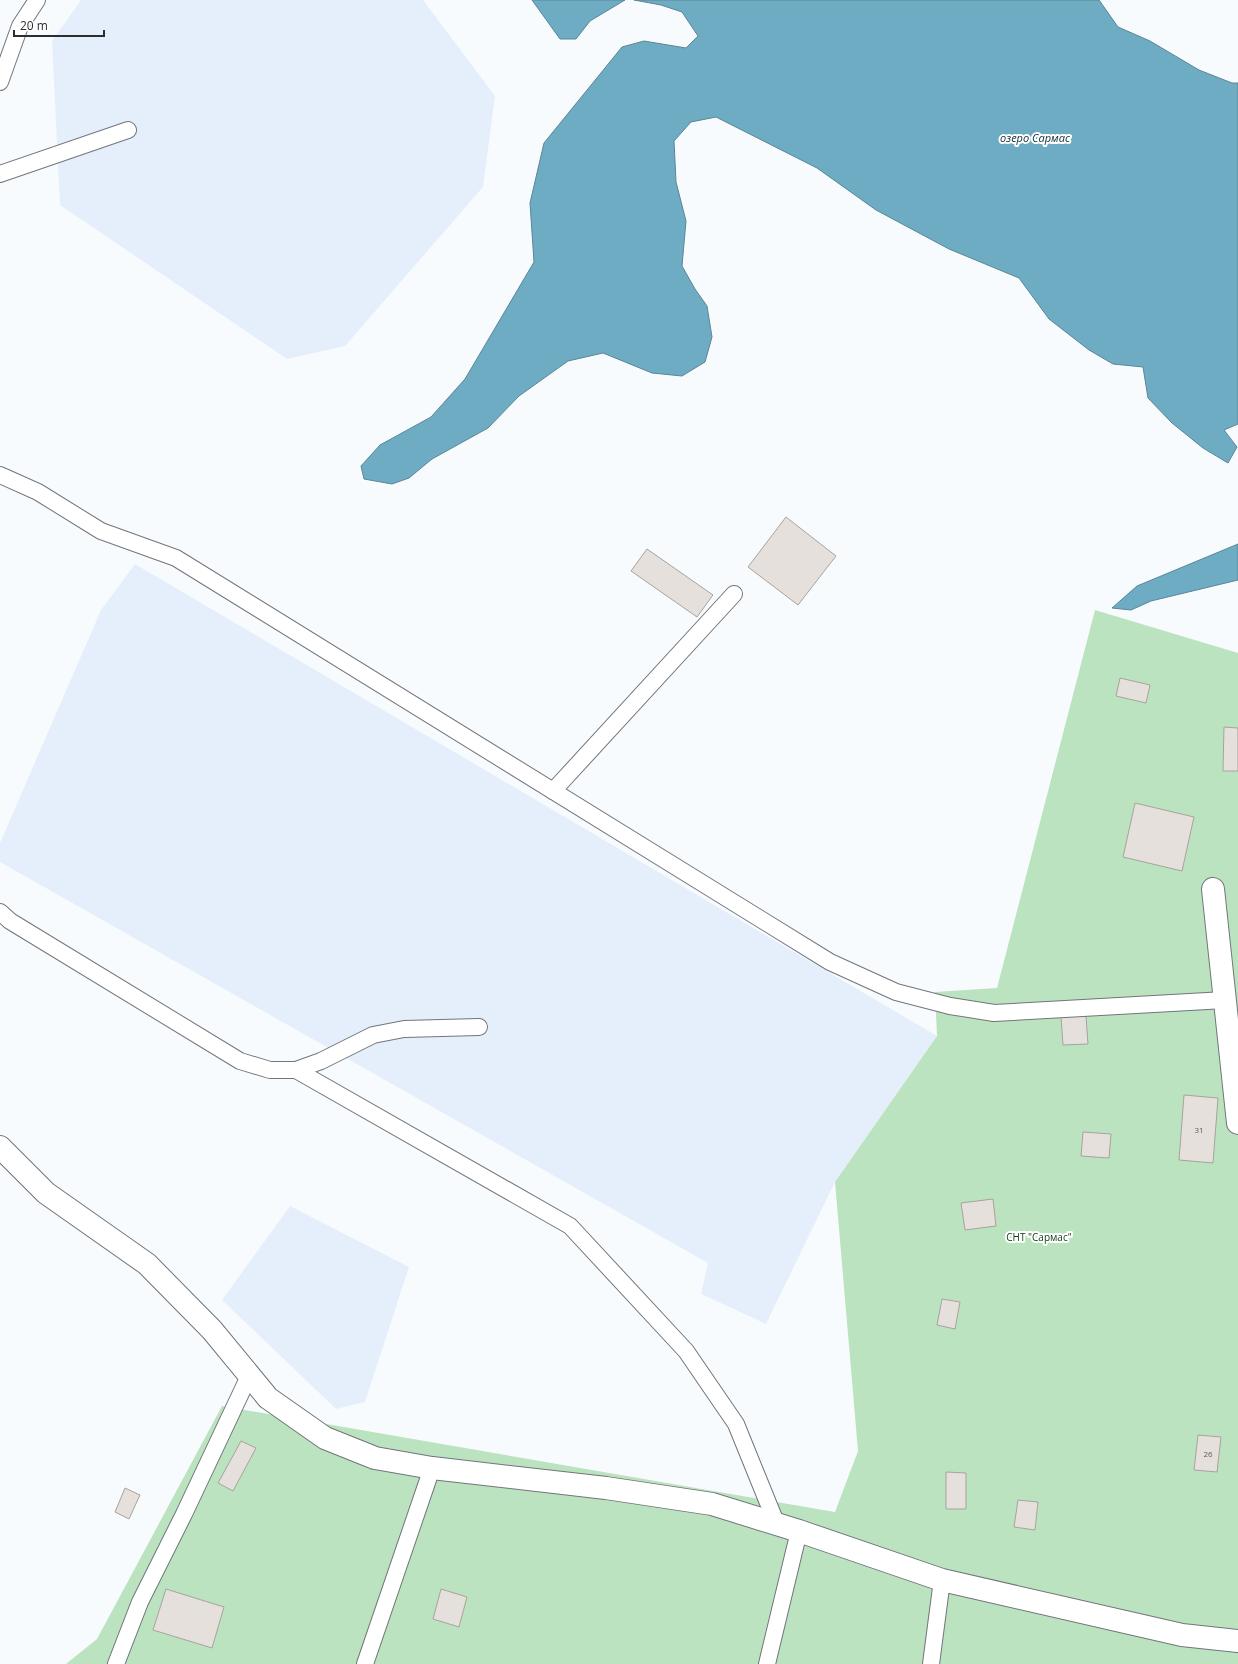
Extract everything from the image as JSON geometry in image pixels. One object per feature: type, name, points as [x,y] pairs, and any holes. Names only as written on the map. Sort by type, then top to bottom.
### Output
[{"type":"street","points":[[1213,889],[1238,1123]]},
{"type":"street","points":[[0,1147],[46,1193],[147,1264],[212,1330],[268,1398],[325,1438],[375,1458],[432,1468],[606,1488],[712,1504],[798,1531],[942,1580],[1182,1635],[1238,1641]]},
{"type":"lane","points":[[0,82],[20,26],[37,0]]},
{"type":"lane","points":[[0,174],[128,130]]},
{"type":"lane","points":[[0,475],[38,492],[101,531],[176,558],[830,962],[896,992],[950,1006],[994,1013],[1225,1000]]},
{"type":"lane","points":[[553,791],[734,594]]},
{"type":"lane","points":[[0,912],[10,921],[240,1061],[270,1070],[296,1070],[321,1062],[373,1035],[404,1029],[480,1027]]},
{"type":"lane","points":[[296,1070],[570,1226],[686,1351],[736,1424],[777,1525]]},
{"type":"lane","points":[[116,1664],[140,1602],[250,1376]]},
{"type":"lane","points":[[365,1664],[432,1468]]},
{"type":"lane","points":[[767,1664],[798,1531]]},
{"type":"lane","points":[[931,1664],[942,1580]]},
{"type":"shaded area","points":[[81,0],[423,0],[495,96],[483,187],[345,346],[287,359],[60,205],[52,41]]},
{"type":"shaded area","points":[[135,564],[937,1036],[835,1182],[766,1324],[701,1294],[708,1263],[0,862],[0,843],[101,610]]},
{"type":"shaded area","points":[[290,1206],[409,1267],[365,1402],[336,1409],[222,1300]]},
{"type":"green space","name":"СНТ \"Сармас\"","points":[[1095,610],[1238,653],[1238,1664],[66,1664],[97,1639],[222,1406],[835,1512],[858,1451],[835,1182],[937,1036],[935,992],[997,988]]},
{"type":"water","points":[[532,0],[625,0],[590,21],[576,39],[560,39]]},
{"type":"water","name":"озеро Сармас","points":[[634,0],[1099,0],[1118,27],[1150,41],[1199,70],[1232,83],[1238,83],[1238,424],[1224,430],[1237,447],[1228,463],[1203,448],[1172,423],[1148,398],[1143,367],[1113,364],[1089,350],[1049,319],[1019,278],[949,249],[876,210],[817,168],[716,117],[691,122],[674,141],[676,182],[686,221],[682,266],[707,306],[712,337],[705,362],[682,376],[652,373],[603,353],[568,361],[519,396],[488,428],[432,459],[409,478],[392,484],[364,479],[361,466],[380,445],[431,417],[465,379],[534,262],[530,203],[544,143],[622,47],[644,41],[686,48],[698,36],[682,12],[661,5]]},
{"type":"water","points":[[1238,544],[1238,580],[1151,601],[1131,610],[1112,608],[1137,586]]},
{"type":"building","points":[[786,517],[836,556],[798,605],[748,567]]},
{"type":"building","points":[[647,549],[713,595],[697,617],[631,571]]},
{"type":"building","points":[[1120,678],[1150,685],[1146,703],[1116,696]]},
{"type":"building","points":[[1224,727],[1238,728],[1238,771],[1223,771]]},
{"type":"building","points":[[1135,803],[1194,817],[1182,871],[1123,857]]},
{"type":"building","points":[[1086,1016],[1088,1044],[1063,1045],[1061,1017]]},
{"type":"building","points":[[1184,1095],[1218,1098],[1213,1163],[1179,1160]]},
{"type":"building","points":[[1083,1132],[1111,1134],[1109,1158],[1081,1156]]},
{"type":"building","points":[[993,1199],[996,1226],[965,1230],[961,1203]]},
{"type":"building","points":[[942,1299],[960,1302],[955,1329],[937,1325]]},
{"type":"building","points":[[1198,1435],[1221,1437],[1217,1472],[1194,1470]]},
{"type":"building","points":[[241,1441],[256,1448],[233,1491],[218,1483]]},
{"type":"building","points":[[946,1472],[966,1473],[966,1509],[946,1509]]},
{"type":"building","points":[[125,1488],[140,1495],[129,1519],[115,1512]]},
{"type":"building","points":[[1018,1500],[1038,1502],[1035,1530],[1014,1527]]},
{"type":"building","points":[[166,1589],[224,1607],[212,1648],[153,1630]]},
{"type":"building","points":[[441,1589],[467,1597],[459,1627],[433,1619]]}]
